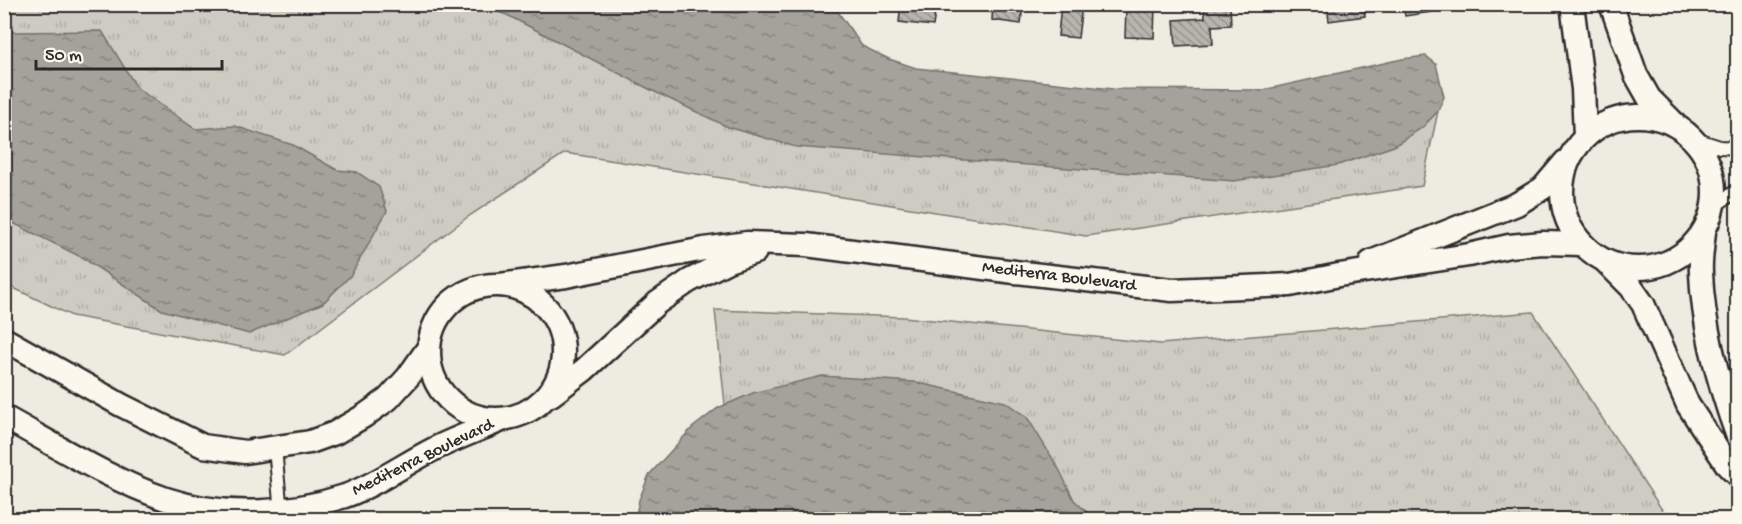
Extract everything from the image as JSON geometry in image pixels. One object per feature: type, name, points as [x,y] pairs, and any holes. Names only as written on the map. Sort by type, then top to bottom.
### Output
[{"type":"street","points":[[1572,4],[1583,89],[1585,136]]},
{"type":"street","points":[[1604,260],[1626,267],[1649,267],[1670,261],[1690,249],[1704,231],[1714,206],[1715,182],[1708,159],[1695,139],[1674,123],[1649,98],[1636,75],[1611,4]]},
{"type":"street","points":[[1674,123],[1651,116],[1627,116],[1604,123],[1585,136],[1570,155],[1563,178],[1562,202],[1569,225],[1582,244],[1604,260],[1631,287],[1643,304],[1688,405],[1737,476]]},
{"type":"street","name":"Mediterra Boulevard","points":[[1339,275],[1517,204],[1544,188],[1570,155]]},
{"type":"street","points":[[1704,231],[1701,270],[1703,301],[1709,336],[1737,437]]},
{"type":"street","name":"Mediterra Boulevard","points":[[500,285],[566,276],[704,249],[747,243],[806,245],[1172,290],[1290,285],[1509,246],[1543,243],[1582,244]]},
{"type":"street","name":"Mediterra Boulevard","points":[[540,403],[584,370],[657,303],[689,281],[728,261],[780,244]]},
{"type":"street","points":[[500,285],[523,290],[542,302],[556,320],[563,341],[563,364],[555,386],[540,403],[523,413],[504,419],[484,418],[466,412],[449,401],[437,385],[430,367],[429,347],[434,326],[444,309],[460,295],[479,287],[500,285]]},
{"type":"street","points":[[4,339],[122,405],[203,446],[245,452],[310,442],[335,433],[388,399],[408,377],[429,347]]},
{"type":"street","name":"Mediterra Boulevard","points":[[4,417],[109,475],[167,500],[209,509],[281,514],[347,495],[435,448],[504,419]]},
{"type":"lane","points":[[1695,139],[1720,147],[1737,148]]},
{"type":"lane","points":[[1714,206],[1737,190]]},
{"type":"lane","points":[[275,448],[281,514]]},
{"type":"green space","points":[[5,5],[679,5],[1085,129],[1438,111],[1422,186],[1086,236],[565,153],[469,216],[285,355],[72,316],[5,284]]},
{"type":"green space","points":[[715,310],[904,317],[1161,344],[1533,312],[1668,519],[1031,519],[732,470]]},
{"type":"water","points":[[695,4],[717,11],[738,13],[766,5],[823,5],[836,9],[862,46],[889,59],[916,68],[1113,89],[1263,90],[1402,59],[1426,56],[1436,64],[1444,97],[1438,111],[1423,127],[1394,146],[1338,165],[1234,181],[796,147],[728,127],[651,90],[507,15],[477,5]]},
{"type":"water","points":[[4,29],[13,32],[102,31],[137,88],[195,129],[235,126],[293,145],[337,170],[357,172],[379,187],[387,211],[351,275],[323,303],[249,334],[162,310],[83,258],[5,219]]},
{"type":"water","points":[[822,376],[914,382],[1005,402],[1027,417],[1059,469],[1074,500],[1094,519],[637,519],[639,500],[649,475],[692,428],[718,408],[753,393]]},
{"type":"building","points":[[901,4],[961,4],[961,8],[936,6],[933,26],[899,22]]},
{"type":"building","points":[[993,4],[1023,4],[1021,24],[992,20]]},
{"type":"building","points":[[1061,4],[1082,4],[1078,38],[1058,36]]},
{"type":"building","points":[[1102,4],[1155,4],[1154,38],[1125,37],[1126,8],[1102,7]]},
{"type":"building","points":[[1204,4],[1230,4],[1231,25],[1212,26],[1213,44],[1176,46],[1174,20],[1205,18]]},
{"type":"building","points":[[1242,4],[1273,4],[1243,10]]},
{"type":"building","points":[[1312,4],[1364,4],[1365,16],[1329,21],[1327,6],[1312,9]]},
{"type":"building","points":[[1403,4],[1430,4],[1431,12],[1405,16]]}]
